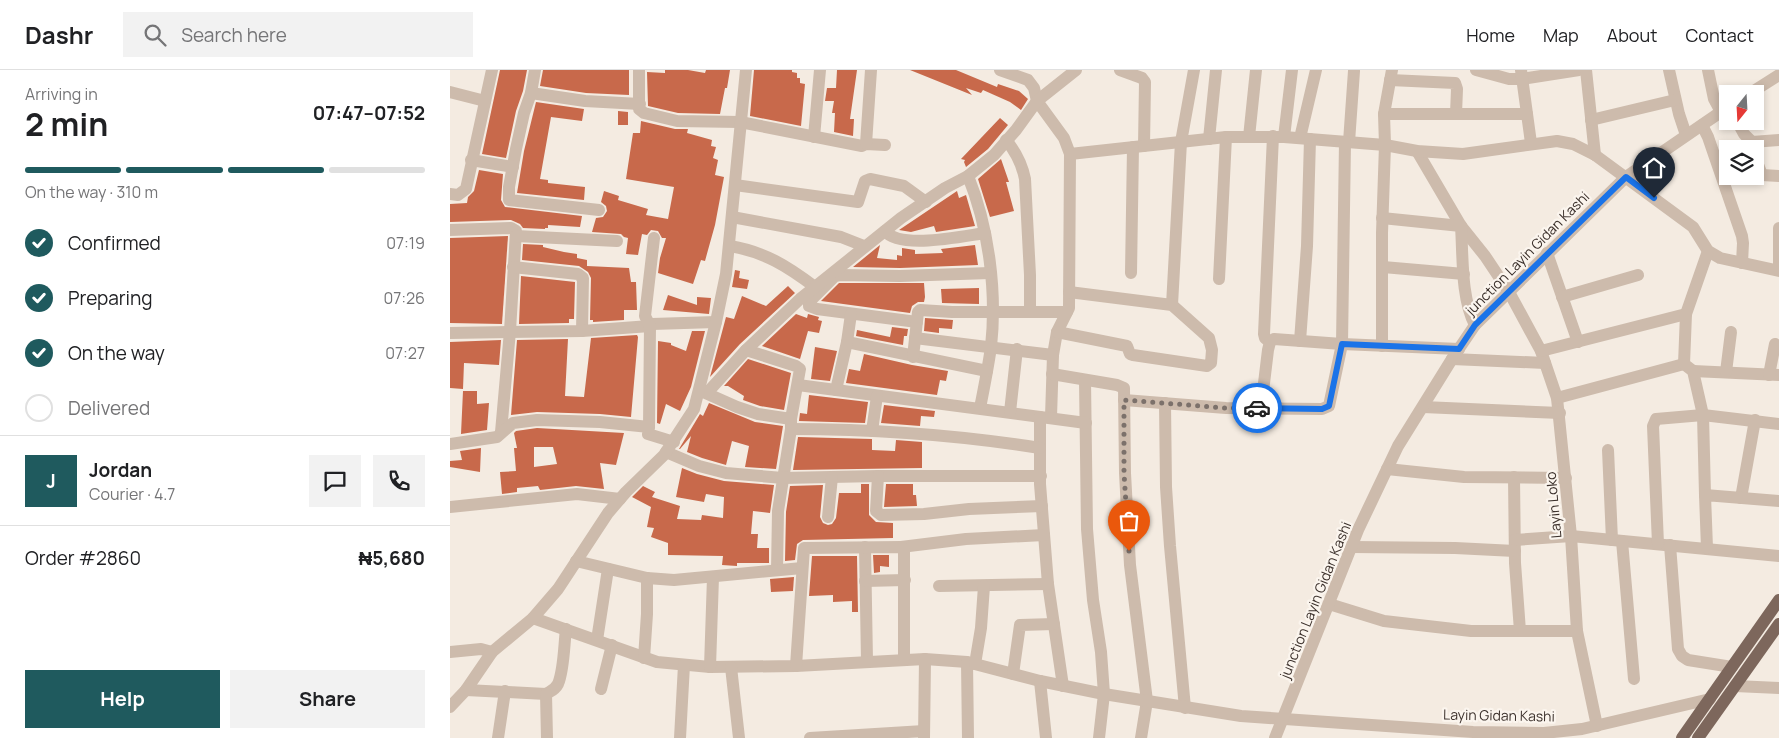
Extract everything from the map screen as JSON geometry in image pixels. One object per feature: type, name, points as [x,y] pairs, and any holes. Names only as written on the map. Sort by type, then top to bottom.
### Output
[{"type":"main road","points":[[1682,738],[1779,600]]},
{"type":"main road","points":[[1698,738],[1779,624]]},
{"type":"street","points":[[450,194],[458,195],[466,189],[492,70]]},
{"type":"street","points":[[535,70],[532,93],[524,113],[513,167],[509,200],[599,210]]},
{"type":"street","points":[[639,70],[639,109],[644,113],[677,121],[740,122],[862,146],[866,144],[885,145]]},
{"type":"street","points":[[450,708],[466,690],[492,652],[533,618],[558,589],[608,513],[674,442],[703,392],[730,246],[746,70]]},
{"type":"street","points":[[814,137],[820,70]]},
{"type":"street","points":[[866,144],[871,70]]},
{"type":"street","points":[[1000,70],[1028,80],[1034,88],[1037,101],[1064,138],[1070,154],[1069,292],[1067,312],[1057,332],[1040,448],[1040,476],[1048,584],[1063,686]]},
{"type":"street","points":[[703,392],[815,287],[864,246],[945,188],[968,176],[994,155],[1037,101],[1076,70]]},
{"type":"street","points":[[1120,70],[1142,78],[1145,82],[1131,273]]},
{"type":"street","points":[[1172,304],[1181,142],[1194,70]]},
{"type":"street","points":[[1209,139],[1216,70]]},
{"type":"street","points":[[1250,137],[1256,70]]},
{"type":"street","points":[[1270,342],[1265,338],[1264,334],[1278,137],[1292,70]]},
{"type":"street","points":[[1300,341],[1307,246],[1305,138],[1316,70]]},
{"type":"street","points":[[1481,71],[1509,79],[1521,75],[1579,70]]},
{"type":"street","points":[[1586,70],[1595,155]]},
{"type":"street","points":[[1669,70],[1675,100],[1686,135]]},
{"type":"street","points":[[1708,70],[1714,99],[1719,104]]},
{"type":"street","points":[[1124,400],[1226,408],[1322,409],[1329,406],[1342,344],[1342,276],[1347,142],[1354,71]]},
{"type":"street","points":[[1382,346],[1382,218],[1386,145],[1384,114],[1391,75],[1455,83],[1457,89],[1456,114]]},
{"type":"street","points":[[1521,75],[1532,143]]},
{"type":"street","points":[[1763,85],[1779,75]]},
{"type":"street","points":[[450,92],[485,101]]},
{"type":"street","points":[[532,93],[584,100],[640,104]]},
{"type":"street","points":[[1591,120],[1675,100]]},
{"type":"street","name":"junction Layin Gidan Kashi","points":[[1276,738],[1352,547],[1398,446],[1475,325],[1626,177],[1719,113]]},
{"type":"street","points":[[1384,114],[1527,114]]},
{"type":"street","points":[[1702,125],[1708,137],[1740,230],[1743,243],[1742,263]]},
{"type":"street","points":[[1070,154],[1226,137],[1305,138],[1386,145],[1417,151],[1463,154],[1557,141],[1573,144],[1595,155],[1626,177],[1693,227],[1708,251],[1720,258],[1779,270],[1779,228]]},
{"type":"street","points":[[1219,279],[1226,137]]},
{"type":"street","points":[[1006,140],[1023,168],[1025,179],[1030,312]]},
{"type":"street","points":[[1764,143],[1779,140]]},
{"type":"street","name":"Layin Loko","points":[[1417,151],[1461,226],[1485,256],[1508,292],[1543,357],[1558,398],[1571,536],[1577,631],[1597,726]]},
{"type":"street","points":[[471,160],[513,167]]},
{"type":"street","points":[[1764,175],[1779,176]]},
{"type":"street","points":[[968,176],[974,191],[989,248],[992,311],[991,346],[980,408]]},
{"type":"street","points":[[735,185],[858,202],[865,181],[870,179],[904,186],[926,202]]},
{"type":"street","points":[[732,217],[841,237],[864,246]]},
{"type":"street","points":[[1382,218],[1461,226],[1468,313],[1475,325]]},
{"type":"street","points":[[450,230],[511,228],[516,231],[501,432]]},
{"type":"street","points":[[885,231],[892,237],[927,240],[985,233]]},
{"type":"street","points":[[516,236],[617,241]]},
{"type":"street","points":[[654,238],[645,316],[650,326],[648,434],[674,442]]},
{"type":"street","points":[[730,246],[749,250],[785,265],[815,287]]},
{"type":"street","points":[[1707,548],[1703,415],[1688,368],[1686,314],[1708,251]]},
{"type":"street","points":[[1547,253],[1578,342]]},
{"type":"street","points":[[513,267],[578,274],[582,278],[582,331]]},
{"type":"street","points":[[1383,268],[1464,274]]},
{"type":"street","points":[[917,322],[817,309],[809,306],[809,302],[835,276],[840,274],[900,276],[990,273]]},
{"type":"street","points":[[1562,297],[1638,275]]},
{"type":"street","points":[[1057,332],[1127,346],[1130,354],[1133,356],[1210,365],[1212,350],[1209,338],[1172,304],[1069,292]]},
{"type":"street","points":[[912,356],[918,312],[920,310],[952,312],[1067,312]]},
{"type":"street","points":[[836,390],[851,314]]},
{"type":"street","points":[[1270,342],[1274,339],[1382,346],[1455,354],[1543,357],[1578,342],[1686,314]]},
{"type":"street","points":[[450,333],[582,331],[650,326],[652,324],[716,322]]},
{"type":"street","points":[[1726,372],[1731,332]]},
{"type":"street","points":[[915,338],[1017,349],[1053,355]]},
{"type":"street","points":[[847,342],[987,371]]},
{"type":"street","points":[[1261,408],[1270,342]]},
{"type":"street","points":[[1558,398],[1688,368],[1774,375],[1775,344]]},
{"type":"street","points":[[1010,412],[1017,349]]},
{"type":"street","points":[[746,350],[800,368],[778,511],[777,570]]},
{"type":"street","points":[[1052,374],[1122,386],[1124,388],[1124,473],[1130,565],[1147,701],[1141,738]]},
{"type":"street","points":[[1086,380],[1087,529],[1104,694],[1099,738]]},
{"type":"street","points":[[798,385],[1086,423]]},
{"type":"street","points":[[703,392],[737,407],[791,424],[991,440],[1040,448]]},
{"type":"street","points":[[872,431],[877,396]]},
{"type":"street","points":[[1165,403],[1166,487],[1185,708]]},
{"type":"street","points":[[1423,407],[1560,413]]},
{"type":"street","points":[[1732,667],[1688,660],[1682,656],[1678,648],[1664,544],[1654,422],[1656,419],[1703,415],[1779,424]]},
{"type":"street","points":[[450,444],[496,436],[513,423],[537,420],[600,422],[649,427]]},
{"type":"street","points":[[1741,498],[1755,420]]},
{"type":"street","points":[[1608,450],[1634,679]]},
{"type":"street","points":[[666,452],[699,466],[726,472],[783,478],[1040,476]]},
{"type":"street","points":[[1387,470],[1464,477],[1566,478]]},
{"type":"street","points":[[878,476],[876,511],[881,514],[924,514],[969,509],[1042,506]]},
{"type":"street","points":[[828,517],[832,477]]},
{"type":"street","points":[[1514,477],[1515,546],[1520,631]]},
{"type":"street","points":[[450,506],[577,494],[620,499]]},
{"type":"street","points":[[1705,495],[1779,502]]},
{"type":"street","points":[[796,666],[804,548],[901,547],[966,539],[1044,535]]},
{"type":"street","points":[[1352,547],[1455,548],[1515,546],[1571,536],[1779,556]]},
{"type":"street","points":[[864,547],[867,661]]},
{"type":"street","points":[[901,547],[905,551],[904,659]]},
{"type":"street","points":[[576,561],[647,578],[674,580],[802,568]]},
{"type":"street","points":[[597,640],[608,569]]},
{"type":"street","points":[[710,667],[713,577]]},
{"type":"street","points":[[644,658],[647,578]]},
{"type":"street","points":[[865,581],[905,580]]},
{"type":"street","points":[[939,586],[1048,584]]},
{"type":"street","points":[[968,738],[971,663],[981,628],[984,586]]},
{"type":"street","points":[[1329,604],[1384,621],[1471,631],[1577,631]]},
{"type":"street","name":"Layin Gidan Kashi","points":[[533,618],[657,662],[710,667],[796,666],[904,659],[971,663],[1063,686],[1185,708],[1241,716],[1473,735],[1528,736],[1582,729],[1710,699]]},
{"type":"street","points":[[1014,674],[1020,625],[1054,624]]},
{"type":"street","points":[[466,690],[546,694],[553,690],[558,685],[566,629]]},
{"type":"street","points":[[601,689],[612,646]]},
{"type":"street","points":[[450,652],[481,649],[492,652]]},
{"type":"street","points":[[810,738],[924,734],[925,659]]},
{"type":"street","points":[[680,738],[684,664]]},
{"type":"street","points":[[732,667],[739,738]]},
{"type":"street","points":[[1040,681],[1046,738]]},
{"type":"street","points":[[1735,686],[1779,688]]},
{"type":"street","points":[[498,738],[505,691]]},
{"type":"street","points":[[546,694],[547,738]]},
{"type":"building","points":[[500,70],[527,70],[506,158],[482,154]]},
{"type":"building","points":[[543,70],[629,70],[629,95],[586,93],[540,86]]},
{"type":"building","points":[[665,70],[688,70],[705,73],[706,70],[730,70],[720,114],[678,113],[648,106],[647,72],[665,73]]},
{"type":"building","points":[[754,70],[792,70],[792,72],[797,73],[800,83],[805,84],[801,126],[750,116]]},
{"type":"building","points":[[837,70],[857,70],[850,119],[854,119],[853,136],[834,132],[835,113],[832,113],[834,101],[825,101],[827,88],[836,88]]},
{"type":"building","points":[[910,70],[956,70],[997,87],[998,84],[1019,91],[1028,99],[1021,110],[1010,102],[983,90],[981,93],[966,88],[972,95]]},
{"type":"building","points":[[536,102],[584,109],[582,121],[551,117],[540,179],[548,180],[548,183],[585,187],[584,200],[517,193],[524,151]]},
{"type":"building","points":[[618,111],[628,112],[628,125],[618,125]]},
{"type":"building","points":[[1000,118],[1008,125],[988,149],[966,167],[965,160],[961,159]]},
{"type":"building","points":[[641,121],[675,129],[688,129],[687,133],[712,140],[711,146],[716,147],[713,158],[718,160],[715,175],[724,177],[715,225],[705,261],[701,260],[693,284],[658,273],[666,238],[662,238],[658,231],[651,230],[647,235],[642,234],[638,255],[626,254],[628,238],[621,234],[592,232],[596,218],[603,217],[607,211],[606,206],[601,202],[604,191],[619,196],[618,200],[648,209],[646,215],[668,219],[674,187],[626,179],[633,133],[640,133]]},
{"type":"building","points":[[1001,159],[1009,182],[1006,182],[1014,211],[990,217],[978,179]]},
{"type":"building","points":[[479,170],[503,174],[501,200],[505,207],[582,216],[580,227],[548,225],[548,228],[545,229],[523,228],[520,224],[511,220],[450,222],[450,204],[467,203],[468,197],[474,191]]},
{"type":"building","points":[[957,191],[959,198],[966,195],[975,226],[936,232],[934,226],[911,232],[899,230]]},
{"type":"building","points":[[508,236],[502,324],[450,323],[450,238]]},
{"type":"building","points":[[523,244],[543,245],[543,247],[577,254],[577,258],[587,260],[587,266],[629,268],[631,282],[636,282],[637,310],[624,310],[624,320],[593,322],[593,320],[590,320],[591,278],[588,272],[579,266],[522,260]]},
{"type":"building","points":[[880,245],[877,258],[897,260],[897,255],[902,256],[902,248],[915,250],[915,254],[943,253],[941,249],[975,245],[978,265],[900,268],[853,267]]},
{"type":"building","points":[[735,270],[740,271],[739,278],[749,280],[747,289],[732,287]]},
{"type":"building","points":[[521,276],[575,282],[574,319],[569,319],[569,323],[519,324]]},
{"type":"building","points":[[839,283],[924,283],[925,297],[924,302],[918,302],[912,306],[910,313],[821,301]]},
{"type":"building","points":[[788,286],[795,293],[740,344],[710,377],[726,317],[734,319],[742,296],[766,306]]},
{"type":"building","points":[[979,288],[979,304],[942,303],[941,289]]},
{"type":"building","points":[[668,295],[697,305],[697,297],[711,298],[709,314],[663,310]]},
{"type":"building","points":[[796,314],[807,318],[808,314],[819,317],[818,320],[822,321],[819,333],[808,331],[800,359],[762,346]]},
{"type":"building","points":[[925,318],[953,320],[952,329],[939,328],[939,333],[924,331]]},
{"type":"building","points":[[892,327],[908,329],[907,336],[904,336],[903,345],[856,336],[857,330],[890,337]]},
{"type":"building","points":[[692,331],[705,331],[691,387],[680,411],[666,404],[660,424],[657,423],[658,341],[671,343],[671,345],[686,351]]},
{"type":"building","points":[[637,335],[631,417],[537,412],[511,415],[517,340],[568,339],[565,396],[584,397],[591,338]]},
{"type":"building","points":[[501,340],[499,365],[464,363],[463,389],[450,388],[450,342]]},
{"type":"building","points":[[815,347],[837,351],[830,381],[811,379]]},
{"type":"building","points":[[864,354],[948,371],[946,381],[940,380],[937,395],[846,383],[849,369],[860,371]]},
{"type":"building","points":[[748,359],[791,373],[784,410],[760,406],[743,400],[744,396],[728,386],[724,386]]},
{"type":"building","points":[[463,391],[477,391],[477,404],[489,403],[487,430],[461,434]]},
{"type":"building","points":[[809,395],[868,402],[865,423],[799,421],[800,413],[807,414]]},
{"type":"building","points":[[709,403],[755,422],[783,426],[776,469],[745,467],[749,446],[732,441],[726,465],[687,452],[691,436],[679,449],[700,414],[703,416]]},
{"type":"building","points":[[884,405],[935,411],[934,417],[921,416],[920,426],[881,423]]},
{"type":"building","points":[[537,428],[624,433],[616,465],[600,463],[604,489],[576,486],[540,490],[538,486],[517,488],[517,492],[502,494],[500,472],[516,471],[514,448],[517,448],[514,433],[516,431]],"holes":[[[534,447],[553,447],[557,464],[534,467]]]},
{"type":"building","points":[[798,437],[872,439],[872,450],[895,451],[896,440],[922,442],[922,468],[793,470]]},
{"type":"building","points":[[481,448],[480,472],[450,467],[450,461],[462,460],[460,451]]},
{"type":"building","points":[[682,468],[724,481],[774,485],[770,513],[753,511],[751,534],[758,534],[757,548],[769,548],[769,563],[737,563],[737,566],[722,565],[723,556],[668,555],[668,543],[651,537],[654,528],[647,527],[651,507],[632,497],[643,486],[655,492],[652,497],[680,506],[677,519],[701,520],[702,515],[723,518],[724,497],[706,494],[704,502],[676,497]]},
{"type":"building","points":[[861,484],[869,484],[869,515],[876,522],[893,523],[893,538],[803,540],[797,544],[795,560],[785,561],[786,512],[790,486],[823,485],[820,517],[823,523],[828,525],[832,524],[836,518],[839,493],[861,493]]},
{"type":"building","points":[[886,484],[913,484],[913,495],[916,495],[917,506],[884,507]]},
{"type":"building","points":[[873,555],[889,555],[889,567],[880,566],[880,572],[874,573]]},
{"type":"building","points":[[812,556],[857,556],[858,612],[852,612],[852,601],[833,602],[833,595],[809,596]]},
{"type":"building","points":[[794,577],[793,591],[771,592],[770,579]]},
{"type":"way so far","points":[[1129,551],[1124,473],[1124,400],[1226,408],[1257,408]]},
{"type":"route","points":[[1257,408],[1322,409],[1329,406],[1342,344],[1459,349],[1475,325],[1551,248],[1626,177],[1654,198]]}]
